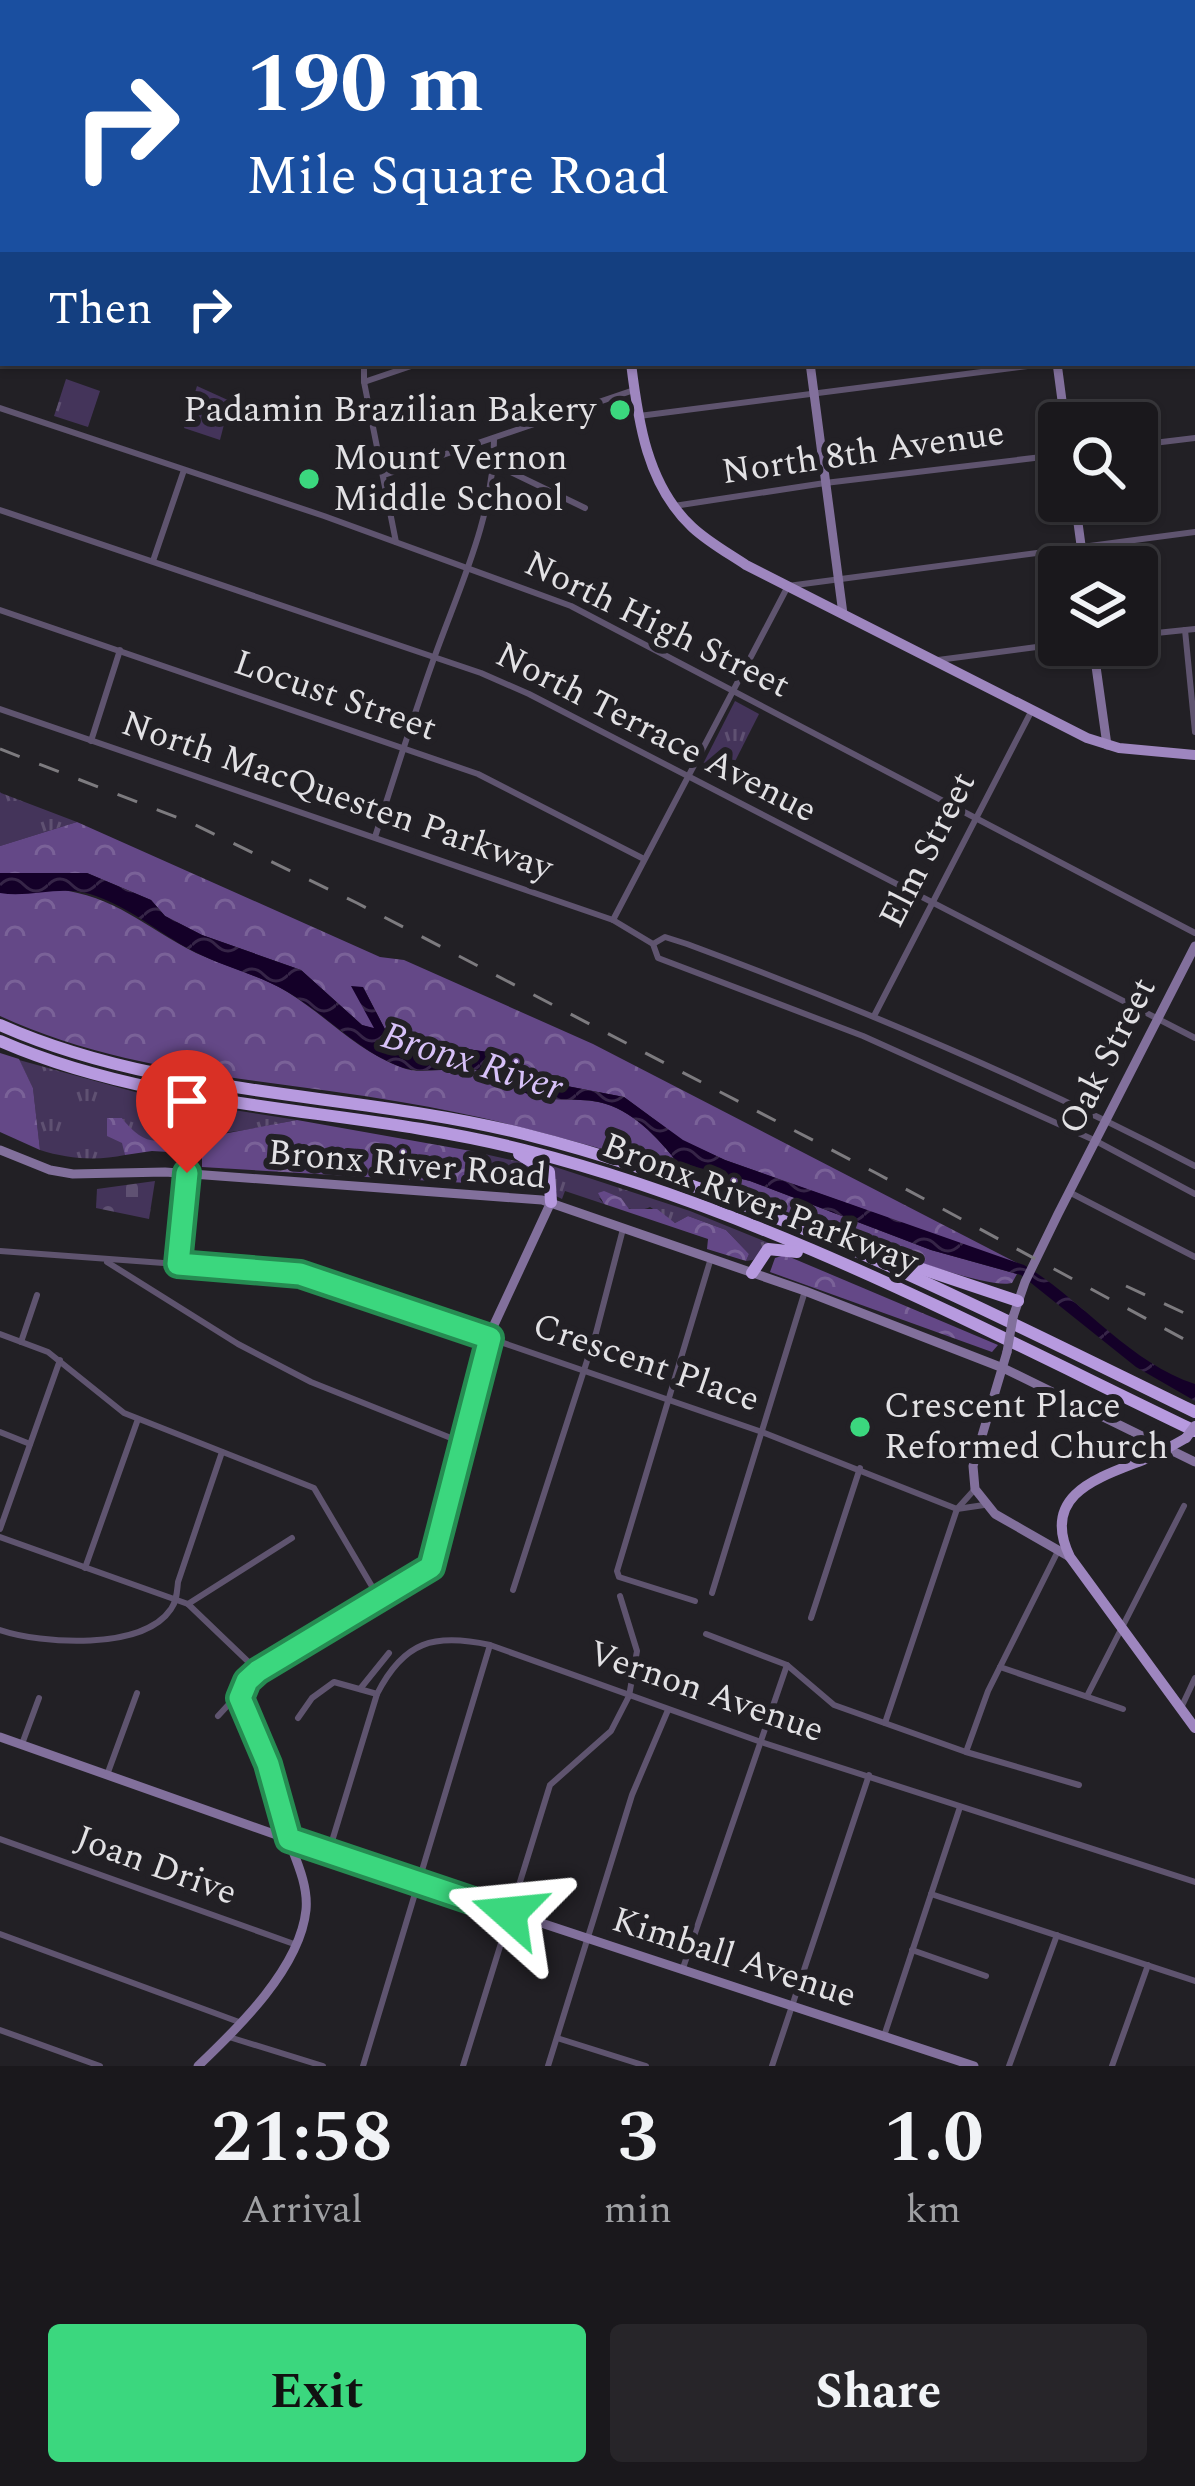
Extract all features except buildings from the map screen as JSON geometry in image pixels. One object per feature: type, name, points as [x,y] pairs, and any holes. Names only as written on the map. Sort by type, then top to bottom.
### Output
[{"type":"highway","name":"Bronx River Parkway","points":[[0,1024],[59,1048],[131,1068],[393,1107],[527,1135],[670,1180],[837,1245],[1195,1412]]},
{"type":"highway","name":"Bronx River Parkway","points":[[0,1041],[61,1064],[137,1084],[368,1118],[497,1143],[650,1189],[837,1262],[1192,1432]]},
{"type":"highway","points":[[497,1143],[549,1172],[551,1202]]},
{"type":"highway","points":[[837,1245],[895,1259],[1018,1301]]},
{"type":"highway","points":[[752,1274],[763,1253],[774,1248],[837,1262]]},
{"type":"main road","points":[[631,366],[652,466],[674,506],[696,532],[746,565],[1107,745],[1154,754],[1195,755]]},
{"type":"main road","points":[[1192,1432],[1083,1485],[1069,1502],[1061,1526],[1065,1553],[1195,1728]]},
{"type":"street","points":[[364,366],[396,543]]},
{"type":"street","points":[[364,382],[411,366]]},
{"type":"street","points":[[811,366],[843,614]]},
{"type":"street","points":[[639,416],[1029,366]]},
{"type":"street","points":[[1055,366],[1061,402]]},
{"type":"street","points":[[384,475],[634,390]]},
{"type":"street","name":"North High Street","points":[[0,408],[571,606],[1195,933]]},
{"type":"street","points":[[1158,443],[1195,438]]},
{"type":"street","points":[[375,837],[468,567],[494,464],[494,440]]},
{"type":"street","name":"North 8th Avenue","points":[[674,506],[1038,458]]},
{"type":"street","points":[[494,464],[585,508]]},
{"type":"street","points":[[153,560],[184,470]]},
{"type":"street","name":"North Terrace Avenue","points":[[0,510],[434,658],[545,701],[1195,1038]]},
{"type":"street","points":[[1078,522],[1081,546],[1195,532]]},
{"type":"street","points":[[613,920],[788,586],[1038,552]]},
{"type":"street","name":"Locust Street","points":[[0,610],[478,774],[642,858]]},
{"type":"street","points":[[1158,633],[1195,628]]},
{"type":"street","points":[[1185,630],[1195,732]]},
{"type":"street","points":[[938,660],[1038,647]]},
{"type":"street","points":[[91,740],[120,650]]},
{"type":"street","points":[[1096,666],[1107,745]]},
{"type":"street","name":"North MacQuesten Parkway","points":[[0,709],[613,920],[653,944],[658,958],[863,1036],[1094,1140],[1195,1194]]},
{"type":"street","name":"Elm Street","points":[[874,1016],[1032,710]]},
{"type":"street","name":"North MacQuesten Parkway","points":[[653,944],[665,938],[687,944],[874,1016],[1106,1119],[1195,1166]]},
{"type":"street","name":"Oak Street","points":[[975,1489],[973,1466],[1023,1286],[1195,946]]},
{"type":"street","name":"Bronx River Road","points":[[0,1150],[73,1174],[187,1173],[551,1202],[805,1291],[1003,1368],[1195,1462]]},
{"type":"street","points":[[178,1264],[187,1173]]},
{"type":"street","points":[[1069,1192],[1195,1257]]},
{"type":"street","points":[[218,1716],[258,1671],[433,1564],[490,1338],[551,1202]]},
{"type":"street","points":[[513,1590],[584,1372],[623,1226]]},
{"type":"street","name":"Crescent Place","points":[[0,1251],[300,1274],[762,1432],[957,1509]]},
{"type":"street","points":[[695,1601],[619,1577],[620,1557],[711,1258]]},
{"type":"street","points":[[102,1259],[238,1344],[310,1382],[461,1442]]},
{"type":"street","points":[[712,1593],[805,1291]]},
{"type":"street","points":[[21,1342],[37,1295]]},
{"type":"street","points":[[0,1334],[60,1360],[111,1404],[138,1419],[314,1488],[380,1600]]},
{"type":"street","points":[[60,1360],[0,1533],[188,1604],[258,1671]]},
{"type":"street","points":[[85,1568],[138,1419]]},
{"type":"street","points":[[0,1432],[30,1444]]},
{"type":"street","points":[[0,1630],[44,1641],[107,1638],[152,1626],[175,1602],[222,1452]]},
{"type":"street","points":[[811,1618],[860,1468]]},
{"type":"street","points":[[885,1723],[957,1509],[975,1489],[984,1505],[1009,1524],[1065,1553],[1000,1667],[966,1752]]},
{"type":"street","points":[[957,1509],[984,1505]]},
{"type":"street","points":[[1087,1696],[1184,1505]]},
{"type":"street","points":[[188,1604],[292,1538]]},
{"type":"street","points":[[463,2066],[550,1785],[611,1731],[629,1696],[637,1651],[620,1596]]},
{"type":"street","points":[[706,1634],[788,1665],[834,1706],[1078,1786]]},
{"type":"street","name":"Vernon Avenue","points":[[328,1852],[377,1694],[389,1670],[430,1641],[451,1638],[490,1645],[761,1742],[1195,1882]]},
{"type":"street","points":[[363,2066],[490,1645]]},
{"type":"street","points":[[360,1689],[389,1653]]},
{"type":"street","points":[[682,1969],[788,1665]]},
{"type":"street","points":[[1000,1667],[1123,1709]]},
{"type":"street","points":[[1180,1708],[1195,1678]]},
{"type":"street","points":[[298,1718],[312,1698],[334,1682],[377,1694]]},
{"type":"street","points":[[197,2066],[243,2023],[275,1981],[306,1906],[268,1764],[241,1706],[241,1691]]},
{"type":"street","points":[[107,1775],[137,1693]]},
{"type":"street","points":[[22,1744],[39,1698]]},
{"type":"street","points":[[548,2066],[632,1795],[668,1710]]},
{"type":"street","name":"Kimball Avenue","points":[[0,1736],[289,1839],[974,2066]]},
{"type":"street","points":[[772,2066],[869,1775]]},
{"type":"street","points":[[884,2036],[961,1807]]},
{"type":"street","name":"Joan Drive","points":[[0,1839],[294,1944]]},
{"type":"street","points":[[931,1894],[1195,1981]]},
{"type":"street","points":[[0,1934],[243,2023]]},
{"type":"street","points":[[1009,2066],[1057,1935]]},
{"type":"street","points":[[912,1950],[986,1976]]},
{"type":"street","points":[[1112,2066],[1148,1965]]},
{"type":"street","points":[[0,2030],[100,2066]]},
{"type":"street","points":[[228,2037],[323,2066]]},
{"type":"street","points":[[557,2038],[646,2066]]},
{"type":"green space","points":[[66,379],[100,391],[88,427],[54,416]]},
{"type":"green space","points":[[197,386],[230,401],[220,440],[184,428]]},
{"type":"green space","points":[[735,701],[759,714],[725,781],[701,768]]},
{"type":"green space","points":[[1,793],[77,822],[0,846]]},
{"type":"green space","points":[[77,822],[380,957],[404,960],[593,1044],[1021,1265],[725,1160],[683,1141],[624,1097],[546,1082],[488,1052],[405,1048],[388,1035],[363,987],[375,1029],[362,1025],[301,970],[202,935],[165,916],[151,900],[87,873],[0,873],[0,846]]},
{"type":"green space","points":[[55,889],[113,905],[196,953],[278,987],[372,1053],[403,1068],[476,1070],[535,1096],[610,1106],[633,1117],[652,1134],[677,1162],[676,1170],[436,1108],[147,1063],[97,1051],[0,1016],[0,893]]},
{"type":"green space","points":[[0,1053],[19,1059],[33,1088],[40,1150],[0,1132]]},
{"type":"green space","points":[[19,1060],[157,1098],[297,1120],[228,1132],[181,1134],[155,1142],[137,1136],[122,1118],[125,1155],[61,1155],[40,1150],[33,1088]]},
{"type":"green space","points":[[107,1118],[122,1118],[142,1137],[156,1141],[182,1132],[207,1137],[297,1120],[471,1151],[494,1173],[484,1184],[202,1167],[202,1154],[152,1151],[125,1155],[122,1143],[107,1136]]},
{"type":"green space","points":[[471,1151],[534,1165],[543,1171],[546,1189],[484,1184],[493,1172]]},
{"type":"green space","points":[[546,1164],[690,1211],[769,1243],[746,1261],[749,1254],[726,1230],[688,1216],[675,1223],[650,1207],[631,1209],[599,1198],[604,1204],[565,1191],[562,1199],[556,1196],[554,1174]]},
{"type":"green space","points":[[706,1171],[750,1181],[931,1250],[1017,1274],[1012,1283],[990,1282],[913,1260],[708,1180]]},
{"type":"green space","points":[[155,1181],[149,1219],[96,1208],[97,1189]]},
{"type":"green space","points":[[598,1193],[621,1198],[629,1209],[657,1209],[675,1223],[688,1216],[726,1230],[749,1254],[746,1261],[707,1249],[708,1239],[604,1204]]},
{"type":"green space","points":[[785,1255],[998,1345],[992,1352],[770,1272],[775,1258]]},
{"type":"water","name":"Bronx River","points":[[0,873],[87,873],[151,900],[165,916],[202,935],[301,970],[362,1025],[374,1028],[351,986],[363,987],[388,1035],[405,1048],[488,1052],[546,1082],[624,1097],[683,1140],[725,1160],[1024,1265],[1148,1361],[1195,1384],[1195,1401],[1136,1367],[1021,1275],[931,1250],[750,1181],[677,1162],[643,1126],[611,1106],[537,1097],[479,1070],[398,1066],[286,991],[193,951],[118,905],[79,892],[0,893]]},
{"type":"railway","points":[[0,749],[189,822],[357,903],[1195,1345]]},
{"type":"railway","points":[[1126,1286],[1195,1318]]},
{"type":"place","name":"Padamin Brazilian Bakery","points":[[620,410]]},
{"type":"place","name":"Mount Vernon Middle School","points":[[309,479]]},
{"type":"place","name":"Crescent Place Reformed Church","points":[[860,1427]]},
{"type":"route","points":[[187,1173],[178,1264],[300,1274],[490,1338],[431,1567],[258,1671],[247,1681],[240,1698],[268,1764],[289,1839],[509,1913]]}]
